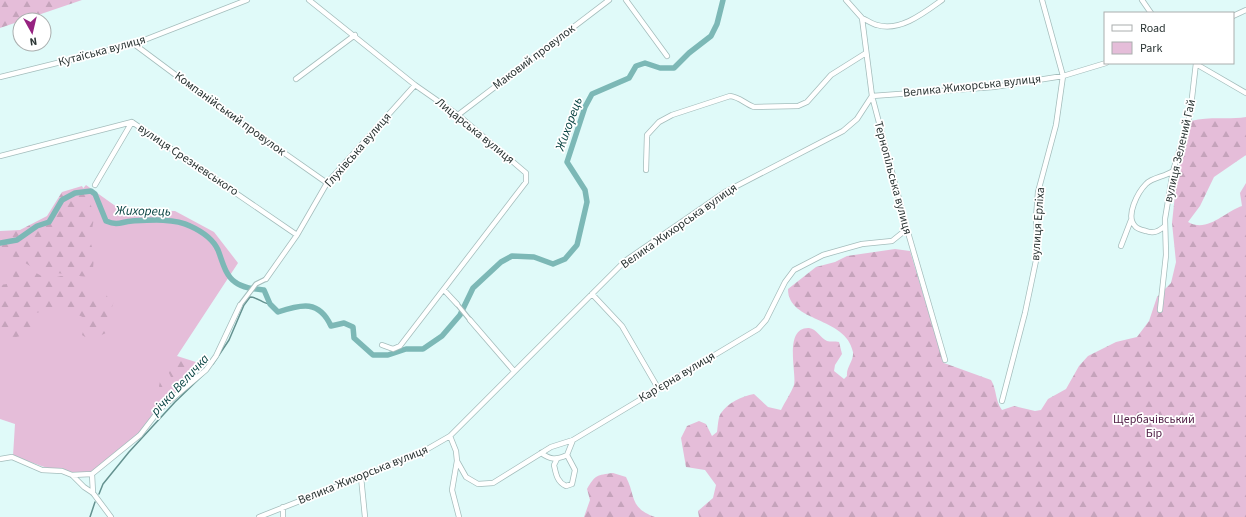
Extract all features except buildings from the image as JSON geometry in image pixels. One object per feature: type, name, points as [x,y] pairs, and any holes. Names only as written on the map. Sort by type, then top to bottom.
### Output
[{"type":"street","name":"Кутаїська вулиця","points":[[0,77],[134,44],[247,0]]},
{"type":"street","name":"Лицарська вулиця","points":[[309,0],[355,35],[415,85],[458,115],[526,173],[526,182],[400,346],[393,349],[382,345]]},
{"type":"street","name":"Маковий провулок","points":[[458,115],[609,0]]},
{"type":"street","points":[[626,0],[668,56]]},
{"type":"street","points":[[846,0],[862,18],[877,25],[890,26],[909,21],[942,0]]},
{"type":"street","name":"вулиця Ерліха","points":[[1002,401],[1025,313],[1038,252],[1036,218],[1038,192],[1056,125],[1063,76],[1042,0]]},
{"type":"street","points":[[1142,0],[1150,12]]},
{"type":"street","points":[[1234,16],[1246,10]]},
{"type":"street","name":"Тернопільська вулиця","points":[[862,18],[872,96],[907,229],[945,360]]},
{"type":"street","points":[[296,79],[355,35]]},
{"type":"street","name":"Компанійський провулок","points":[[134,44],[220,108],[327,183]]},
{"type":"street","points":[[646,170],[647,135],[659,122],[672,115],[730,96],[737,97],[748,105],[754,107],[798,106],[807,102],[830,75],[866,53]]},
{"type":"street","name":"Велика Жихорська вулиця","points":[[259,517],[417,455],[450,436],[625,261],[725,192],[843,131],[857,119],[872,96],[994,87],[1063,76],[1104,64]]},
{"type":"street","points":[[1196,64],[1246,93]]},
{"type":"street","name":"вулиця Зелений Гай","points":[[1160,310],[1166,255],[1165,226],[1173,171],[1190,114],[1196,64]]},
{"type":"street","name":"Глухівська вулиця","points":[[266,279],[296,235],[327,183],[415,85]]},
{"type":"street","points":[[95,185],[132,122]]},
{"type":"street","name":"вулиця Срезневського","points":[[0,156],[132,122],[296,235]]},
{"type":"street","points":[[1121,246],[1132,220],[1133,208],[1146,184],[1173,171]]},
{"type":"street","points":[[1132,220],[1134,226],[1151,233],[1159,231],[1165,226]]},
{"type":"street","name":"Кар’єрна вулиця","points":[[450,436],[456,451],[457,461],[466,477],[478,484],[493,483],[551,447],[573,440],[758,329],[766,320],[785,282],[794,270],[823,255],[862,244],[892,241],[907,229]]},
{"type":"street","points":[[72,475],[92,474],[140,435],[160,409],[206,370],[216,356],[240,305],[256,284],[266,279]]},
{"type":"street","points":[[444,290],[514,371]]},
{"type":"street","points":[[592,294],[622,326],[658,388]]},
{"type":"street","points":[[541,453],[551,460],[557,460],[567,455],[573,440]]},
{"type":"street","points":[[557,460],[554,465],[556,475],[560,483],[566,486],[572,484],[575,470],[567,455]]},
{"type":"street","points":[[0,459],[12,457],[42,470],[62,471],[72,475],[84,487],[93,492],[111,517]]},
{"type":"street","points":[[457,461],[452,490],[459,517]]},
{"type":"street","points":[[92,474],[93,492]]},
{"type":"street","points":[[360,477],[365,517]]},
{"type":"street","points":[[283,507],[283,517]]},
{"type":"green space","points":[[0,0],[82,0],[47,12],[12,12],[12,24],[0,28]]},
{"type":"green space","name":"Щербачівський Бір","points":[[1246,117],[1246,155],[1214,177],[1200,206],[1188,222],[1195,225],[1209,223],[1242,206],[1240,193],[1246,183],[1246,517],[699,517],[698,511],[713,498],[716,485],[705,470],[686,467],[681,438],[687,426],[699,421],[706,424],[712,436],[717,432],[719,417],[727,406],[745,396],[754,394],[768,407],[781,410],[794,385],[794,343],[796,335],[801,330],[809,328],[827,341],[839,342],[842,354],[835,365],[834,371],[844,379],[847,376],[853,355],[848,340],[840,332],[829,325],[797,308],[791,300],[788,289],[816,267],[835,262],[847,256],[895,249],[910,251],[944,363],[991,380],[998,403],[1002,410],[1014,406],[1035,411],[1041,410],[1048,399],[1066,389],[1079,366],[1088,356],[1116,342],[1137,337],[1149,321],[1157,297],[1171,283],[1176,262],[1172,223],[1177,176],[1183,145],[1191,121]]},
{"type":"green space","points":[[86,185],[121,210],[175,211],[214,232],[238,263],[177,356],[171,385],[157,411],[140,435],[95,472],[71,475],[13,456],[15,424],[0,419],[0,241],[32,249]]},
{"type":"green space","points":[[82,186],[90,201],[94,218],[90,241],[94,253],[93,270],[87,277],[34,268],[9,255],[0,254],[0,231],[20,230],[47,216],[62,192]]},
{"type":"green space","points":[[8,269],[32,271],[48,279],[61,276],[84,279],[95,298],[105,300],[107,295],[101,280],[109,283],[113,292],[114,301],[110,313],[111,322],[106,333],[90,340],[82,335],[87,319],[65,309],[49,310],[31,314],[32,334],[16,337],[1,336],[0,285],[7,284],[10,296],[19,285]]},
{"type":"green space","points":[[177,356],[199,363],[201,369],[187,378],[187,384],[171,397],[162,395],[159,386],[161,377],[171,377],[165,365],[169,360]]},
{"type":"green space","points":[[613,473],[626,477],[634,501],[641,510],[655,517],[584,517],[590,500],[587,489],[590,484],[597,476]]},
{"type":"waterway","name":"Жихорець","points":[[0,243],[17,240],[37,226],[49,222],[62,200],[75,193],[91,191],[95,194],[106,221],[117,223],[154,220],[170,221],[184,223],[202,233],[216,246],[222,263],[232,279],[245,287],[264,290],[270,304],[278,312],[302,306],[315,308],[321,312],[331,326],[344,323],[353,327],[354,338],[373,355],[388,355],[406,349],[423,349],[442,336],[460,315],[473,288],[501,262],[512,256],[534,257],[553,264],[565,259],[577,245],[587,202],[585,190],[567,162],[585,107],[592,94],[629,78],[636,66],[645,63],[660,68],[674,68],[689,53],[711,36],[717,24],[723,0]]},
{"type":"waterway","name":"річка Величка","points":[[213,364],[229,340],[244,305],[250,297],[270,304]]},
{"type":"waterway","name":"річка Величка","points":[[99,494],[103,484],[129,452],[175,402],[203,375]]},
{"type":"waterway","name":"річка Величка","points":[[90,517],[95,502]]}]
